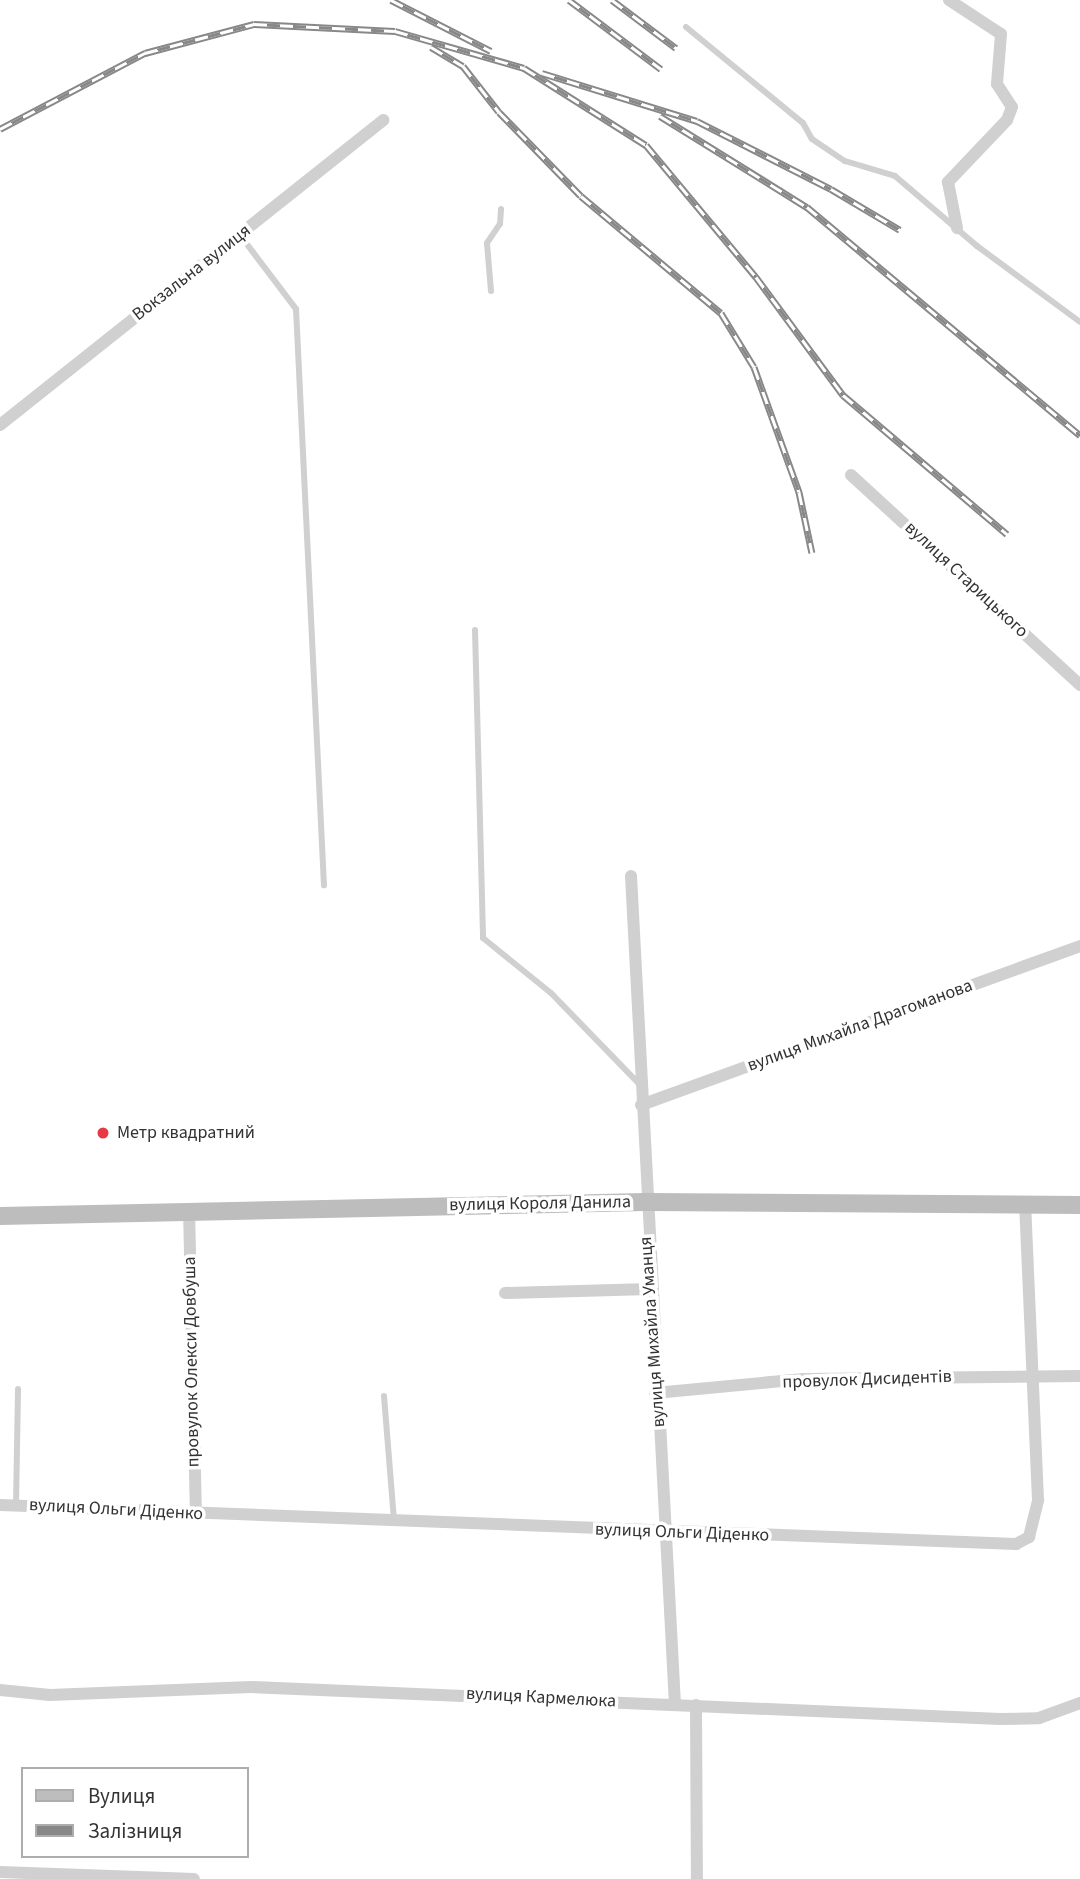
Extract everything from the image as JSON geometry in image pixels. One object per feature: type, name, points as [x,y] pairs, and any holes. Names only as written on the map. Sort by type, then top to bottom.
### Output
[{"type":"main road","name":"вулиця Короля Данила","points":[[0,1216],[189,1209],[645,1202],[1080,1205]]},
{"type":"street","points":[[949,0],[1001,34],[997,84],[1012,107],[1007,120],[948,182],[957,229]]},
{"type":"street","name":"Вокзальна вулиця","points":[[0,425],[384,120]]},
{"type":"street","name":"вулиця Старицького","points":[[851,475],[1080,685]]},
{"type":"street","name":"вулиця Михайла Уманця","points":[[631,876],[655,1392],[668,1532],[675,1704]]},
{"type":"street","name":"вулиця Михайла Драгоманова","points":[[641,1105],[1080,946]]},
{"type":"street","name":"вулиця Ольги Діденко","points":[[0,1505],[394,1523],[1016,1544],[1029,1537],[1038,1500],[1025,1205]]},
{"type":"street","name":"провулок Олекси Довбуша","points":[[189,1209],[196,1514]]},
{"type":"street","points":[[505,1293],[650,1289]]},
{"type":"street","name":"провулок Дисидентів","points":[[655,1392],[804,1380],[1080,1376]]},
{"type":"street","name":"вулиця Кармелюка","points":[[0,1690],[50,1695],[251,1687],[1000,1719],[1039,1718],[1080,1703]]},
{"type":"street","points":[[696,1706],[697,1879]]},
{"type":"street","points":[[0,1872],[194,1879]]},
{"type":"lane","points":[[686,27],[803,123],[812,139],[845,162],[895,176],[957,229],[1080,322]]},
{"type":"lane","points":[[491,291],[487,243],[500,224],[502,209]]},
{"type":"lane","points":[[240,234],[296,309],[324,884]]},
{"type":"lane","points":[[475,630],[483,938],[551,993],[640,1085]]},
{"type":"lane","points":[[16,1505],[18,1389]]},
{"type":"lane","points":[[384,1396],[394,1523]]},
{"type":"railway","points":[[391,0],[491,51]]},
{"type":"railway","points":[[569,0],[661,69]]},
{"type":"railway","points":[[612,0],[676,48]]},
{"type":"railway","points":[[0,129],[145,53],[254,24],[395,31],[524,68],[646,145],[756,277],[843,395],[1007,534]]},
{"type":"railway","points":[[431,47],[463,66],[499,112],[581,196],[721,313],[754,367],[799,492],[812,553]]},
{"type":"railway","points":[[542,73],[697,121],[831,189],[900,230]]},
{"type":"railway","points":[[660,116],[807,207],[1080,435]]},
{"type":"place","name":"Метр квадратний","points":[[103,1133]]}]
